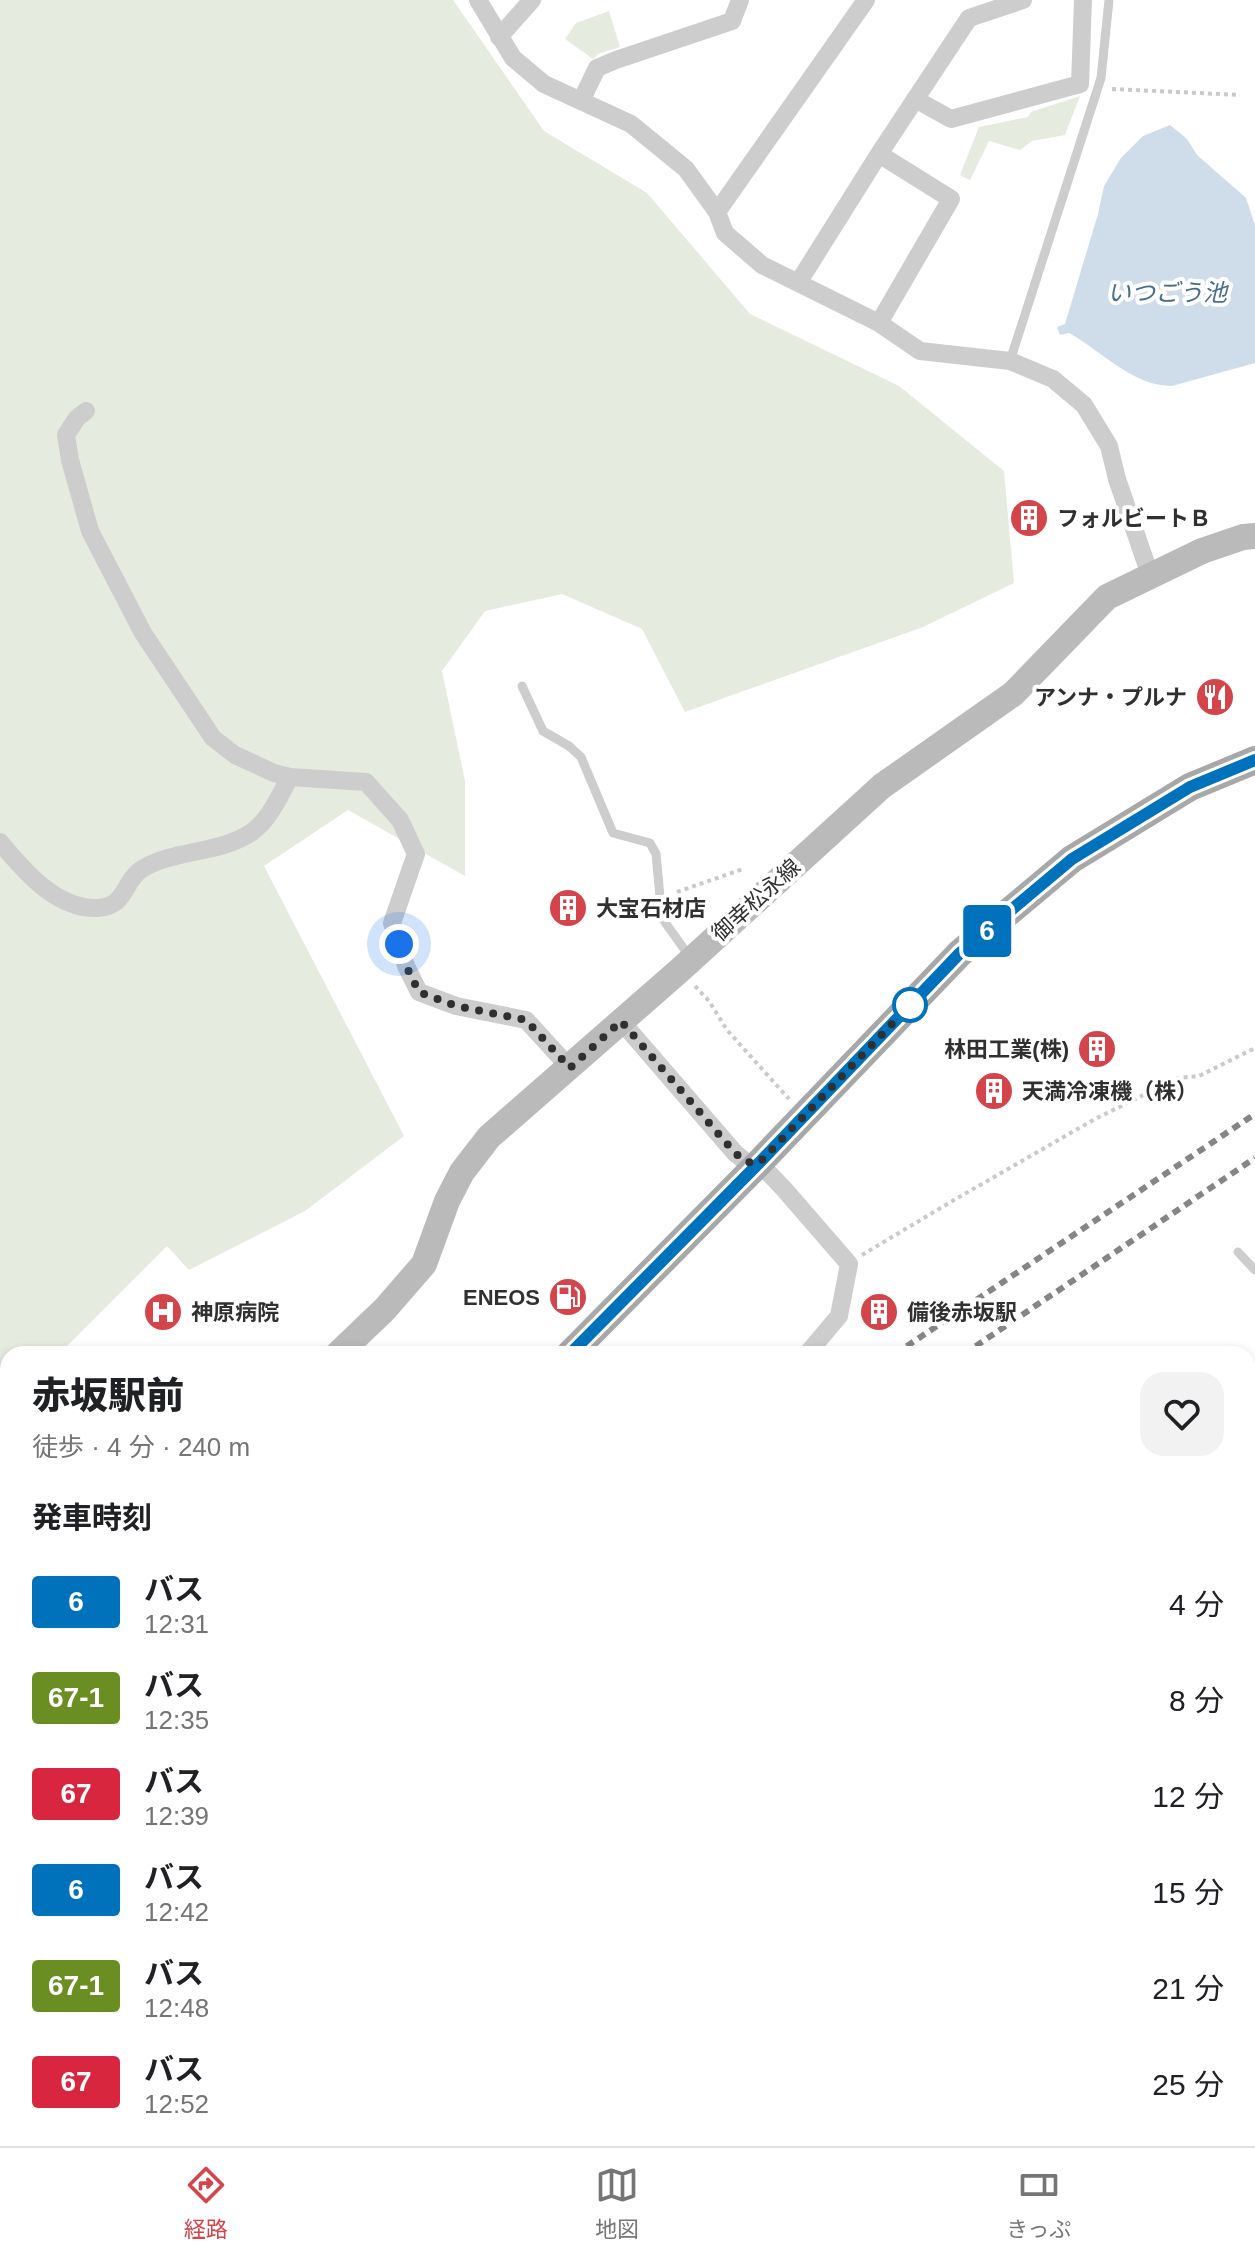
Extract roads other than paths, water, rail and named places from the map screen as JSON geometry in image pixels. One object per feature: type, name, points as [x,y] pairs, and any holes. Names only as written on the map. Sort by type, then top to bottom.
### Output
[{"type":"main road","name":"御幸松永線","points":[[346,1346],[385,1309],[424,1264],[447,1201],[462,1172],[489,1137],[570,1068],[882,786],[1013,694],[1107,597],[1202,551],[1255,536]]},
{"type":"main road","points":[[578,1346],[960,953],[1072,859],[1190,787],[1255,760]]},
{"type":"street","points":[[478,0],[513,58],[544,84],[631,124],[686,169],[717,212],[725,233],[762,265],[879,323],[920,351],[1010,361],[1053,379],[1084,405],[1109,446],[1150,575]]},
{"type":"street","points":[[499,37],[532,0]]},
{"type":"street","points":[[581,101],[597,68],[732,21],[740,0]]},
{"type":"street","points":[[717,212],[866,0]]},
{"type":"street","points":[[798,283],[969,18],[1023,0]]},
{"type":"street","points":[[915,99],[951,119],[1080,84],[1083,0]]},
{"type":"street","points":[[879,154],[955,193],[879,323]]},
{"type":"street","points":[[86,411],[77,418],[66,435],[90,531],[143,633],[213,738],[235,755],[274,773],[290,777],[366,782],[400,820],[416,854],[392,923],[406,966],[419,992],[456,1006],[526,1020],[570,1068]]},
{"type":"street","points":[[0,842],[19,865],[50,893],[74,905],[99,908],[117,903],[140,870],[228,843],[252,832],[267,817],[290,777]]},
{"type":"street","points":[[621,1021],[735,1153],[746,1162],[759,1163],[849,1264],[839,1316],[814,1346]]},
{"type":"lane","points":[[1010,361],[1101,78],[1109,0]]},
{"type":"lane","points":[[522,686],[543,731],[581,757],[613,833],[650,843],[656,854],[662,918],[685,965]]},
{"type":"lane","points":[[1238,1252],[1255,1270]]},
{"type":"water","name":"いつごう池","points":[[1170,125],[1187,139],[1197,155],[1246,198],[1255,225],[1255,363],[1172,386],[1131,374],[1069,333],[1060,335],[1057,327],[1065,324],[1104,186],[1121,158],[1143,136]]},
{"type":"railway","points":[[907,1346],[1255,1114]]},
{"type":"railway","points":[[976,1346],[1255,1158]]},
{"type":"place","name":"フォルビートＢ","points":[[1029,518]]},
{"type":"place","name":"アンナ・プルナ","points":[[1215,697]]},
{"type":"place","name":"大宝石材店","points":[[568,908]]},
{"type":"place","name":"林田工業(株)","points":[[1097,1049]]},
{"type":"place","name":"天満冷凍機（株）","points":[[994,1091]]},
{"type":"place","name":"ENEOS","points":[[568,1297]]},
{"type":"place","name":"神原病院","points":[[163,1312]]},
{"type":"place","name":"備後赤坂駅","points":[[879,1312]]}]
